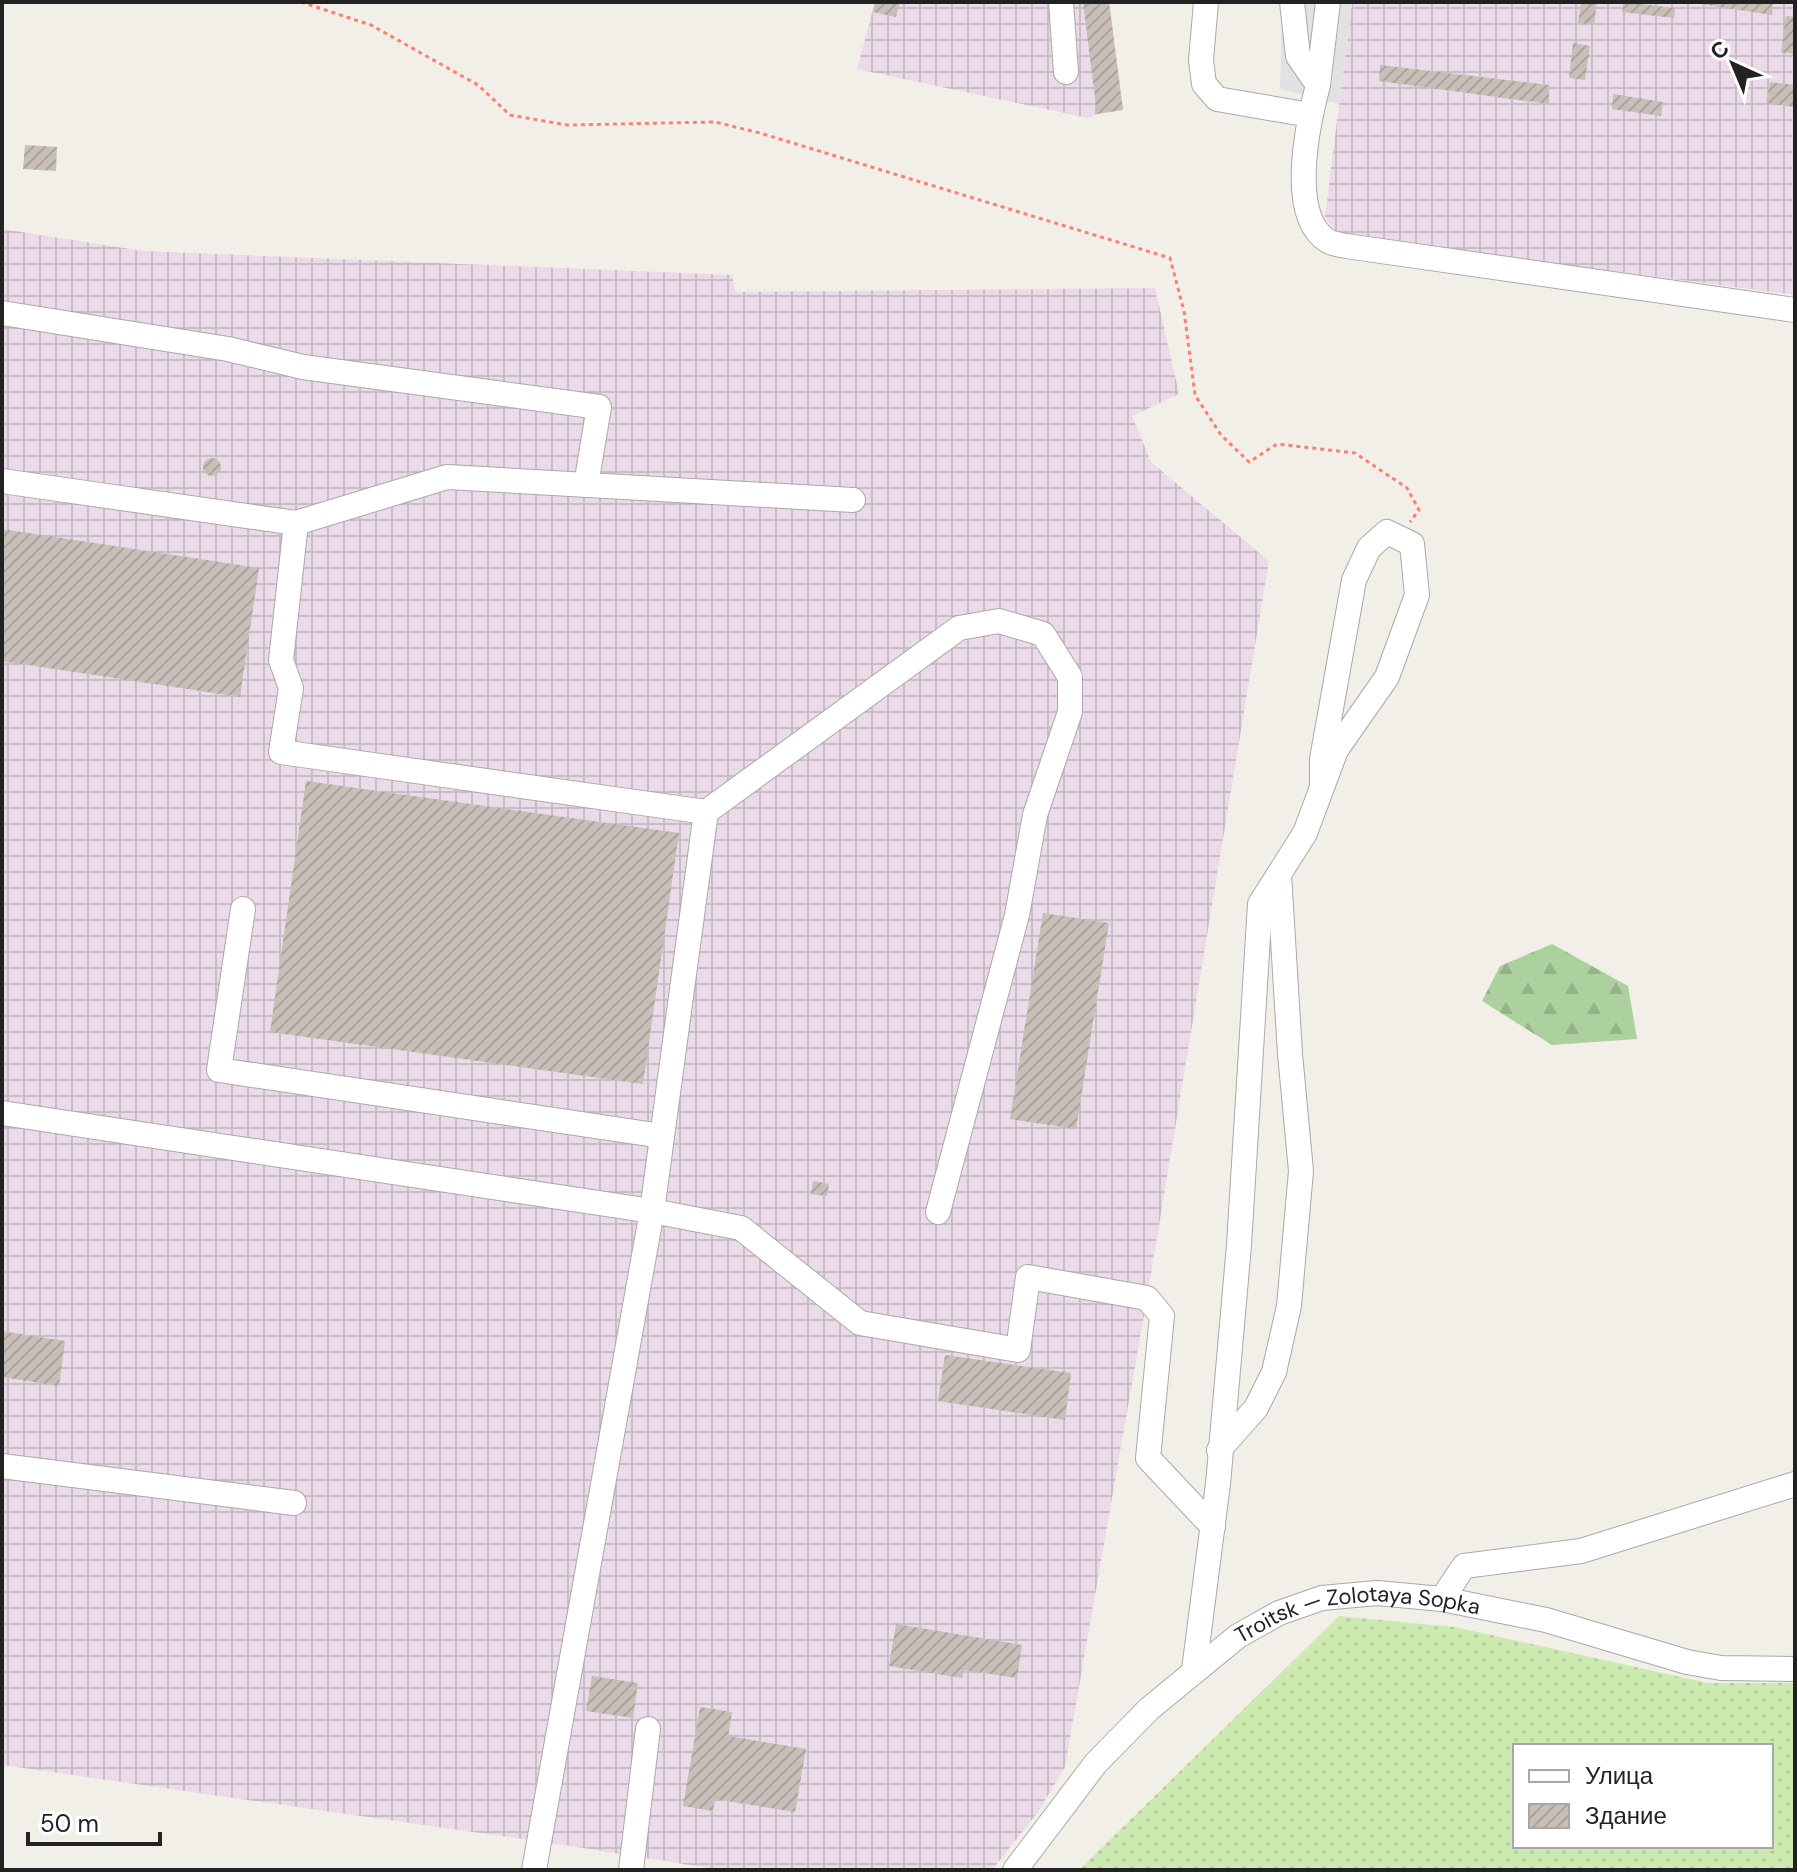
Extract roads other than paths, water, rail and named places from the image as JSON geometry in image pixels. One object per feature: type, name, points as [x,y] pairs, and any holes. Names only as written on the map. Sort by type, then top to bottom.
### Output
[{"type":"street","points":[[1061,2],[1066,72]]},
{"type":"street","points":[[1206,2],[1201,60],[1204,84],[1217,99],[1310,115]]},
{"type":"street","points":[[1292,2],[1298,56],[1318,85]]},
{"type":"street","points":[[1328,2],[1303,182],[1309,218],[1327,241],[1795,310]]},
{"type":"street","points":[[2,313],[228,349],[303,367],[599,407],[586,485]]},
{"type":"street","points":[[2,481],[296,523],[447,477],[853,500]]},
{"type":"street","points":[[296,523],[281,660],[291,688],[281,752],[706,812],[959,628],[999,621],[1043,634],[1070,677],[1070,712],[1035,815],[1017,915],[938,1212]]},
{"type":"street","points":[[1194,1670],[1213,1527],[1239,1245],[1260,904],[1305,833],[1336,750],[1387,677],[1417,595],[1412,544],[1387,532],[1369,548],[1354,580],[1322,759],[1322,787]]},
{"type":"street","points":[[534,1870],[652,1211],[706,812]]},
{"type":"street","points":[[1219,1450],[1256,1408],[1274,1372],[1289,1306],[1301,1171],[1279,874]]},
{"type":"street","points":[[243,909],[219,1070],[662,1136]]},
{"type":"street","points":[[2,1113],[652,1211],[741,1228],[860,1323],[1018,1350],[1028,1277],[1147,1298],[1162,1316],[1148,1458],[1213,1527]]},
{"type":"street","points":[[2,1466],[294,1503]]},
{"type":"street","points":[[1442,1599],[1464,1566],[1581,1551],[1795,1484]]},
{"type":"street","name":"Troitsk — Zolotaya Sopka","points":[[1015,1870],[1096,1763],[1149,1709],[1238,1636],[1279,1613],[1322,1598],[1377,1593],[1442,1599],[1546,1620],[1687,1662],[1721,1668],[1795,1669]]},
{"type":"street","points":[[631,1870],[648,1729]]}]
